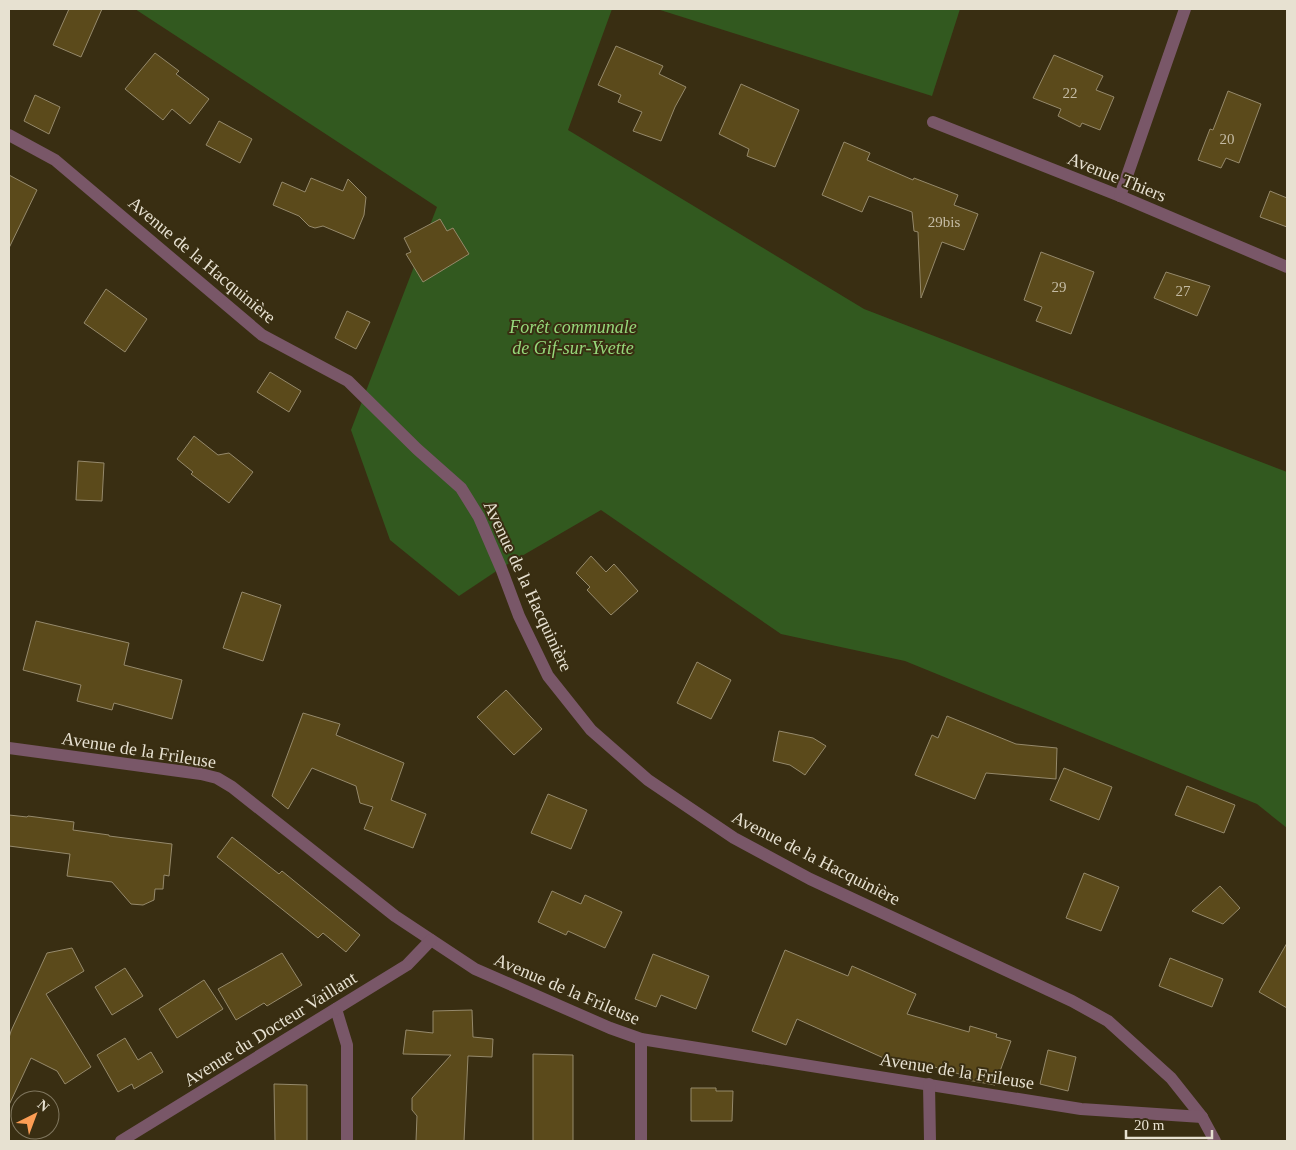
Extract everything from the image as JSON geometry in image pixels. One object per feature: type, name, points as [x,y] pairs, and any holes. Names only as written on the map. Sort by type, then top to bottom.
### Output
[{"type":"street","points":[[1120,196],[1185,9]]},
{"type":"street","name":"Avenue Thiers","points":[[933,122],[1120,196],[1287,267]]},
{"type":"street","name":"Avenue de la Hacquinière","points":[[9,135],[55,160],[262,335],[348,381],[417,449],[461,488],[479,517],[519,616],[548,676],[591,730],[648,780],[734,838],[810,879],[1072,1001],[1108,1021],[1172,1078],[1202,1118],[1215,1141]]},
{"type":"street","name":"Avenue de la Frileuse","points":[[9,748],[185,771],[218,778],[232,787],[395,916],[475,969],[610,1028],[641,1039],[1081,1109],[1202,1118]]},
{"type":"street","name":"Avenue du Docteur Vaillant","points":[[121,1141],[407,965],[431,940]]},
{"type":"street","points":[[336,1009],[347,1045],[347,1141]]},
{"type":"street","points":[[641,1039],[641,1141]]},
{"type":"street","points":[[929,1084],[930,1141]]},
{"type":"green space","name":"Forêt communale de Gif-sur-Yvette","points":[[135,9],[612,9],[568,130],[864,309],[1287,472],[1287,828],[1257,804],[905,661],[781,634],[601,510],[501,568],[459,596],[390,540],[351,430],[437,207]]},
{"type":"green space","points":[[657,9],[960,9],[932,96]]},
{"type":"building","points":[[69,9],[102,9],[81,57],[53,45]]},
{"type":"building","points":[[616,46],[663,66],[659,74],[686,87],[675,107],[661,141],[633,131],[642,112],[618,102],[621,95],[598,85]]},
{"type":"building","points":[[155,53],[179,71],[176,74],[209,99],[190,124],[172,109],[163,120],[125,89]]},
{"type":"building","points":[[1054,55],[1103,76],[1096,90],[1114,97],[1100,130],[1082,123],[1080,127],[1058,116],[1061,109],[1033,98]]},
{"type":"building","points":[[741,84],[799,110],[775,167],[747,156],[749,149],[719,134]]},
{"type":"building","points":[[1228,91],[1261,104],[1239,163],[1226,158],[1221,168],[1198,160],[1210,129],[1213,130]]},
{"type":"building","points":[[35,95],[60,107],[49,134],[24,121]]},
{"type":"building","points":[[219,121],[252,139],[240,163],[206,145]]},
{"type":"building","points":[[844,142],[870,153],[867,160],[913,180],[914,178],[958,195],[954,205],[978,214],[964,250],[942,242],[921,298],[918,232],[914,231],[912,212],[869,196],[862,212],[822,195]]},
{"type":"building","points":[[9,175],[37,190],[9,248]]},
{"type":"building","points":[[311,178],[343,191],[348,179],[366,197],[364,215],[354,239],[323,226],[315,228],[309,226],[299,216],[273,205],[282,182],[305,192]]},
{"type":"building","points":[[1270,191],[1287,198],[1287,227],[1260,217]]},
{"type":"building","points":[[440,219],[447,231],[453,228],[469,254],[423,282],[406,254],[411,252],[404,238]]},
{"type":"building","points":[[1041,252],[1094,272],[1071,334],[1036,321],[1042,307],[1024,300]]},
{"type":"building","points":[[1166,272],[1210,286],[1197,316],[1154,298]]},
{"type":"building","points":[[106,289],[147,319],[125,352],[84,323]]},
{"type":"building","points":[[347,311],[370,322],[356,349],[335,338]]},
{"type":"building","points":[[270,372],[301,391],[289,412],[257,392]]},
{"type":"building","points":[[194,436],[218,455],[229,453],[253,472],[229,503],[191,474],[193,472],[177,459]]},
{"type":"building","points":[[78,461],[104,463],[102,501],[76,500]]},
{"type":"building","points":[[591,556],[606,572],[614,564],[638,591],[611,615],[587,590],[590,587],[576,573]]},
{"type":"building","points":[[242,592],[281,605],[263,661],[223,648]]},
{"type":"building","points":[[36,621],[129,643],[124,665],[182,680],[172,719],[114,703],[112,710],[77,701],[81,685],[23,670]]},
{"type":"building","points":[[697,662],[731,680],[711,719],[677,703]]},
{"type":"building","points":[[506,690],[542,729],[514,755],[477,717]]},
{"type":"building","points":[[303,713],[340,724],[336,735],[404,763],[391,800],[426,814],[413,848],[364,829],[373,807],[360,803],[356,786],[312,768],[288,809],[272,796]]},
{"type":"building","points":[[947,716],[1016,744],[1057,748],[1056,779],[986,773],[975,799],[915,775],[932,735],[938,738]]},
{"type":"building","points":[[779,731],[813,738],[826,746],[805,775],[790,765],[773,761]]},
{"type":"building","points":[[1064,768],[1112,787],[1099,820],[1050,800]]},
{"type":"building","points":[[1187,786],[1235,805],[1224,833],[1175,815]]},
{"type":"building","points":[[548,794],[587,810],[571,849],[531,833]]},
{"type":"building","points":[[9,815],[74,822],[73,830],[172,844],[169,876],[164,875],[163,889],[155,889],[154,900],[143,905],[131,904],[112,882],[67,876],[70,854],[9,846]]},
{"type":"building","points":[[232,837],[279,874],[282,871],[360,935],[346,952],[323,933],[318,938],[217,857]]},
{"type":"building","points":[[1084,873],[1119,887],[1101,931],[1066,918]]},
{"type":"building","points":[[1220,886],[1240,908],[1223,924],[1192,911]]},
{"type":"building","points":[[552,891],[581,904],[585,895],[622,912],[605,948],[568,931],[566,935],[538,922]]},
{"type":"building","points":[[1287,943],[1287,1008],[1259,992]]},
{"type":"building","points":[[72,948],[84,971],[46,994],[91,1067],[65,1084],[57,1071],[31,1058],[16,1090],[10,1090],[9,1105],[9,1038],[47,953]]},
{"type":"building","points":[[785,950],[848,976],[852,966],[916,994],[907,1014],[969,1032],[970,1026],[997,1034],[996,1037],[1011,1041],[995,1085],[962,1079],[963,1075],[910,1060],[908,1069],[797,1019],[786,1045],[752,1031]]},
{"type":"building","points":[[282,953],[302,985],[267,1006],[264,1003],[236,1020],[218,989]]},
{"type":"building","points":[[653,954],[709,976],[696,1009],[661,995],[656,1007],[635,999]]},
{"type":"building","points":[[1170,958],[1223,979],[1212,1007],[1159,986]]},
{"type":"building","points":[[125,968],[143,996],[112,1015],[95,987]]},
{"type":"building","points":[[204,980],[223,1009],[177,1038],[159,1009]]},
{"type":"building","points":[[472,1010],[473,1037],[493,1039],[492,1057],[468,1056],[464,1141],[416,1141],[417,1116],[412,1110],[412,1098],[451,1055],[403,1054],[406,1030],[433,1033],[433,1011]]},
{"type":"building","points":[[125,1038],[138,1060],[151,1052],[163,1072],[134,1089],[132,1084],[118,1092],[97,1055]]},
{"type":"building","points":[[1048,1050],[1076,1057],[1068,1091],[1040,1084]]},
{"type":"building","points":[[533,1054],[573,1055],[573,1141],[533,1141]]},
{"type":"building","points":[[274,1084],[307,1085],[307,1141],[275,1141]]},
{"type":"building","points":[[691,1088],[716,1088],[716,1091],[733,1091],[732,1121],[691,1121]]}]
